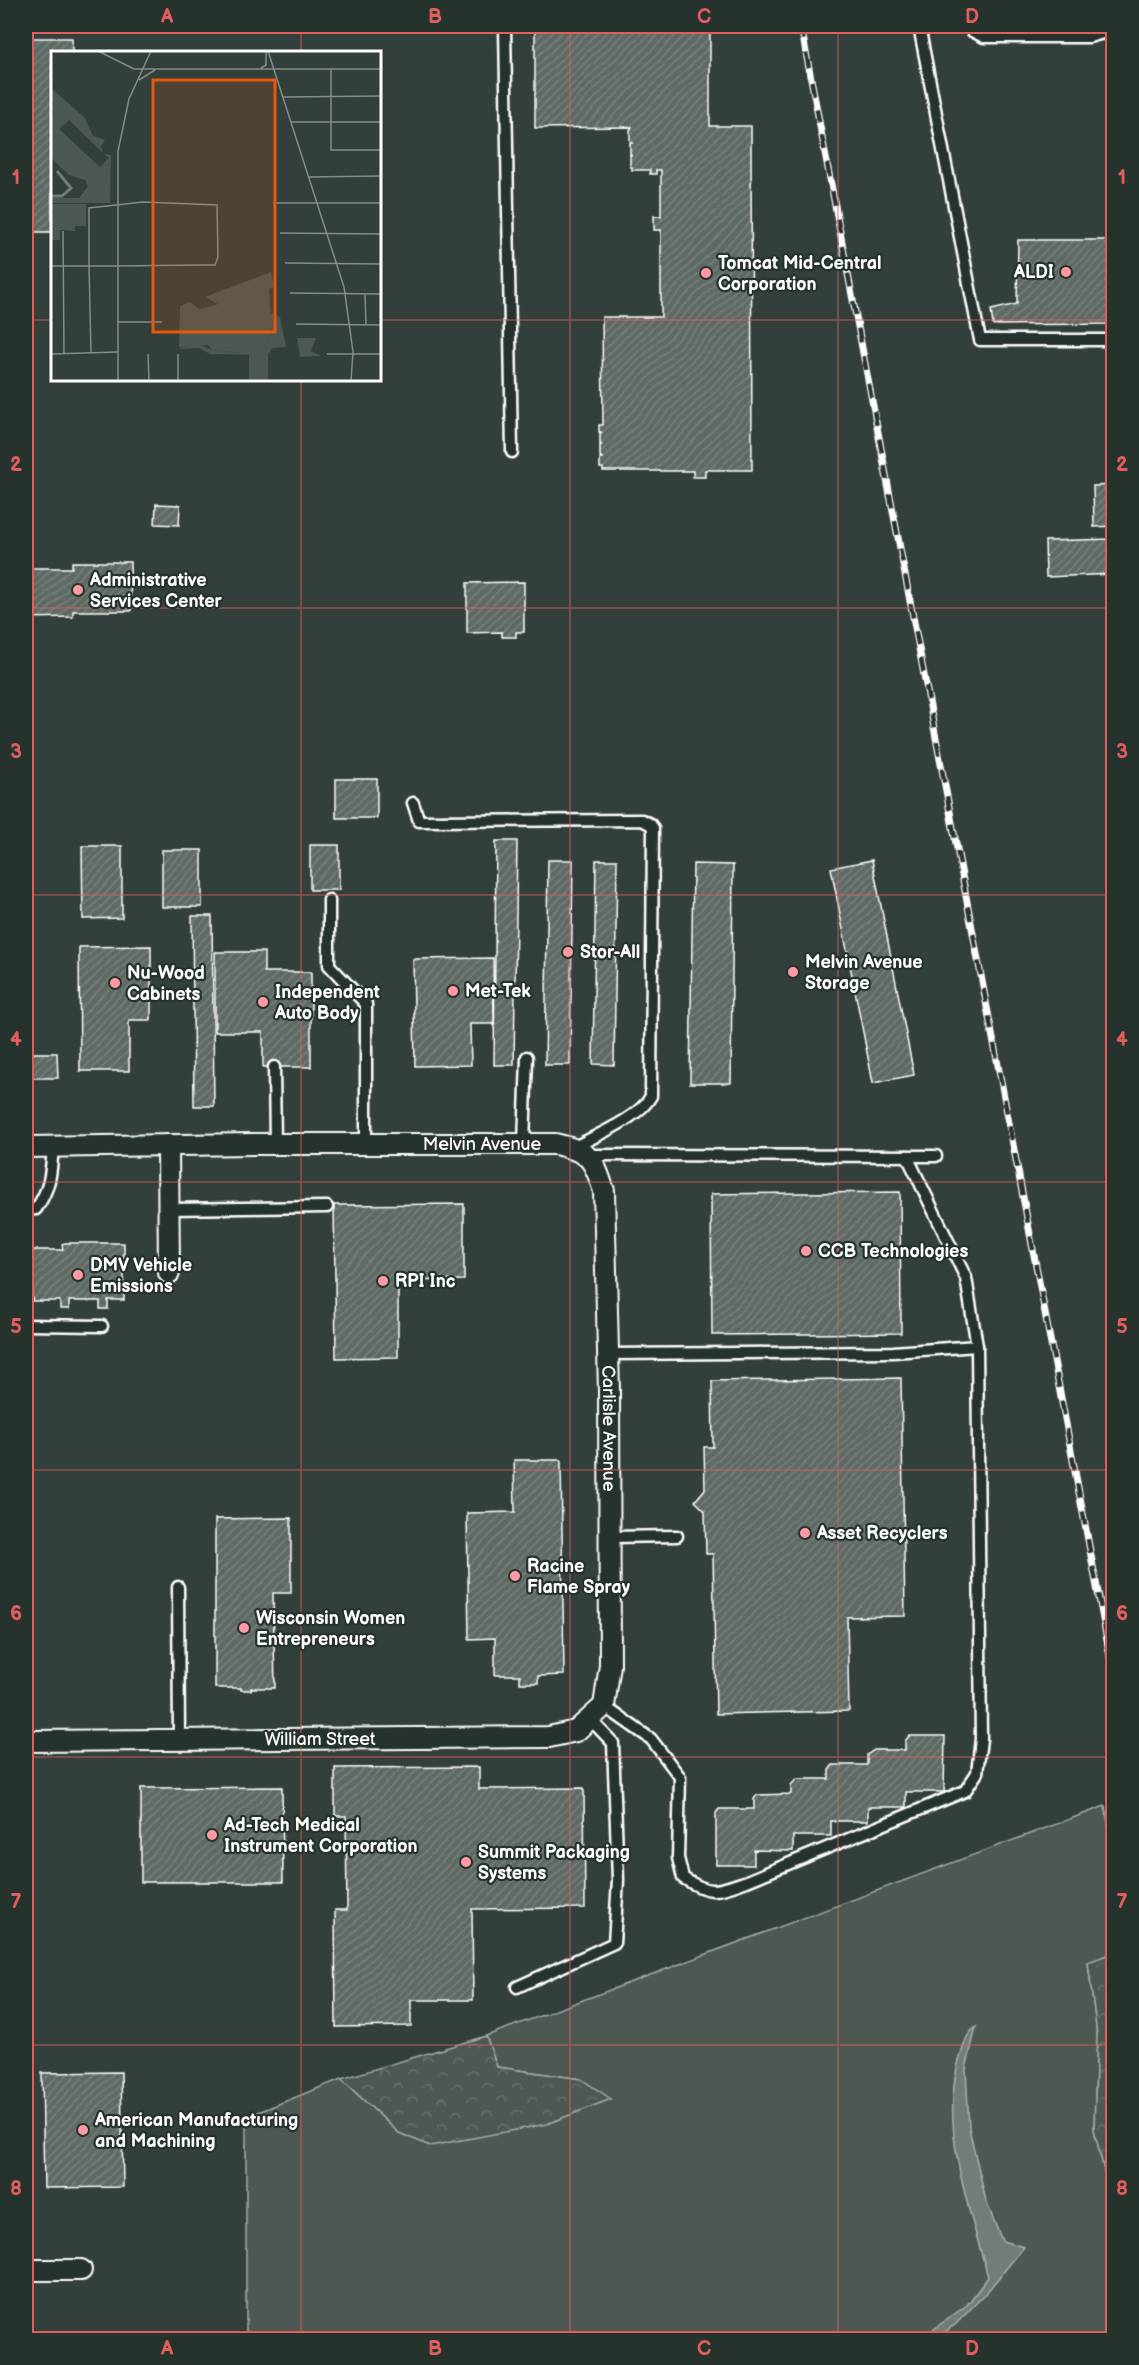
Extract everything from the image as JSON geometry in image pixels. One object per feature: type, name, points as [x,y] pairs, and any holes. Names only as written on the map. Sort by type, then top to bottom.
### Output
[{"type":"street","name":"Melvin Avenue","points":[[26,1147],[275,1143],[555,1144],[581,1152]]},
{"type":"street","points":[[168,1144],[169,1273]]},
{"type":"street","name":"Carlisle Avenue","points":[[581,1152],[598,1171],[604,1191],[608,1354],[610,1665],[597,1713]]},
{"type":"street","name":"William Street","points":[[26,1741],[549,1737],[576,1731],[597,1713]]},
{"type":"street","points":[[26,2270],[81,2270]]},
{"type":"lane","points":[[505,26],[512,452]]},
{"type":"lane","points":[[919,26],[980,340],[1113,340]]},
{"type":"lane","points":[[969,26],[972,31],[984,37],[1089,37],[1113,28]]},
{"type":"lane","points":[[985,26],[994,29],[1113,28]]},
{"type":"lane","points":[[413,803],[419,821],[642,820],[653,828],[651,1096],[647,1103],[581,1152]]},
{"type":"lane","points":[[328,900],[329,965],[366,1004],[366,1144]]},
{"type":"lane","points":[[524,1144],[526,1057]]},
{"type":"lane","points":[[274,1067],[275,1143]]},
{"type":"lane","points":[[26,1210],[36,1209],[44,1197],[50,1182],[53,1146]]},
{"type":"lane","name":"Melvin Avenue","points":[[581,1152],[936,1156]]},
{"type":"lane","points":[[597,1713],[651,1739],[680,1777],[678,1858],[683,1878],[694,1885],[714,1892],[747,1881],[965,1791],[977,1773],[981,1739],[977,1346],[966,1278],[907,1156]]},
{"type":"lane","points":[[168,1209],[327,1207]]},
{"type":"lane","points":[[26,1325],[102,1326]]},
{"type":"lane","points":[[608,1354],[893,1352],[977,1346]]},
{"type":"lane","points":[[609,1537],[676,1536]]},
{"type":"lane","points":[[178,1587],[178,1740]]},
{"type":"lane","points":[[517,1987],[614,1943],[618,1880],[613,1743],[597,1713]]},
{"type":"green space","points":[[1105,1806],[1113,1851],[1113,1953],[1088,1963],[1097,2035],[1094,2129],[1108,2187],[1113,2188],[1113,2339],[246,2339],[246,2117],[341,2079],[399,2133],[581,2079],[497,2067],[486,2036]]},
{"type":"green space","points":[[1114,1953],[1113,2188],[1108,2187],[1094,2129],[1097,2035],[1088,1962]]},
{"type":"green space","points":[[486,2036],[497,2067],[581,2079],[611,2099],[547,2124],[430,2146],[399,2133],[341,2079]]},
{"type":"shaded area","points":[[976,2027],[966,2069],[969,2128],[986,2201],[1002,2241],[1024,2247],[986,2293],[956,2324],[935,2339],[920,2339],[967,2305],[988,2277],[965,2195],[954,2137],[955,2081],[965,2042]]},
{"type":"building","name":"Tomcat Mid-Central Corporation","points":[[535,26],[710,26],[710,126],[751,126],[752,470],[705,470],[705,477],[693,477],[693,471],[603,471],[603,468],[600,468],[600,458],[602,458],[600,445],[602,445],[600,444],[600,433],[602,432],[599,432],[599,425],[603,425],[602,317],[661,317],[661,230],[654,230],[654,216],[661,216],[661,170],[656,170],[656,174],[650,174],[650,170],[632,170],[630,167],[630,155],[632,155],[630,154],[630,143],[632,143],[630,130],[632,127],[535,128]]},
{"type":"building","points":[[26,38],[72,38],[72,51],[51,51],[51,232],[26,232]]},
{"type":"building","points":[[26,232],[27,350],[33,350],[33,361],[27,361],[28,508],[26,508]]},
{"type":"building","name":"ALDI","points":[[1018,240],[1114,240],[1114,324],[993,325],[991,310],[1017,304]]},
{"type":"building","points":[[1114,485],[1114,526],[1094,527],[1093,486]]},
{"type":"building","points":[[156,504],[180,505],[179,525],[155,524]]},
{"type":"building","points":[[1113,539],[1114,574],[1046,577],[1045,541]]},
{"type":"building","name":"Administrative Services Center","points":[[72,562],[130,562],[131,611],[73,611],[73,617],[26,618],[26,568],[72,568]]},
{"type":"building","points":[[524,582],[524,632],[516,632],[516,637],[502,637],[502,632],[467,633],[467,583]]},
{"type":"building","points":[[336,779],[377,779],[377,818],[336,818]]},
{"type":"building","points":[[496,841],[517,841],[514,1065],[494,1065]]},
{"type":"building","points":[[310,845],[339,845],[339,890],[310,890]]},
{"type":"building","points":[[82,846],[122,846],[122,918],[83,919]]},
{"type":"building","points":[[162,850],[202,850],[202,907],[162,907]]},
{"type":"building","points":[[548,860],[573,860],[570,1065],[545,1065]]},
{"type":"building","points":[[596,860],[617,860],[614,1065],[593,1064]]},
{"type":"building","points":[[872,860],[914,1075],[873,1083],[831,868]]},
{"type":"building","points":[[693,864],[733,865],[731,1083],[690,1083]]},
{"type":"building","points":[[26,915],[28,915],[29,1053],[57,1053],[58,1078],[26,1078]]},
{"type":"building","points":[[192,916],[212,916],[214,1106],[194,1106]]},
{"type":"building","name":"Nu-Wood Cabinets","points":[[151,946],[151,1020],[129,1020],[129,1071],[80,1071],[79,947]]},
{"type":"building","name":"Independent Auto Body","points":[[215,952],[264,952],[264,972],[311,972],[311,1067],[263,1067],[263,1032],[215,1032]]},
{"type":"building","name":"Met-Tek","points":[[493,958],[494,1024],[470,1024],[471,1065],[415,1066],[413,959]]},
{"type":"building","name":"CCB Technologies","points":[[900,1192],[901,1333],[712,1335],[711,1194]]},
{"type":"building","name":"RPI Inc","points":[[464,1204],[464,1280],[398,1281],[398,1357],[336,1358],[334,1205]]},
{"type":"building","name":"DMV Vehicle Emissions","points":[[124,1243],[124,1300],[108,1300],[108,1309],[100,1309],[100,1301],[69,1301],[69,1309],[60,1309],[60,1301],[32,1301],[32,1250],[63,1250],[62,1244]]},
{"type":"building","name":"Asset Recyclers","points":[[901,1378],[905,1616],[847,1617],[849,1711],[716,1714],[713,1554],[706,1554],[705,1511],[695,1501],[705,1489],[704,1447],[713,1447],[712,1381]]},
{"type":"building","name":"Racine Flame Spray","points":[[514,1460],[561,1460],[564,1675],[538,1676],[538,1683],[520,1683],[520,1675],[495,1675],[495,1638],[469,1639],[467,1513],[515,1512]]},
{"type":"building","name":"Wisconsin Women Entrepreneurs","points":[[291,1518],[291,1593],[273,1593],[275,1688],[241,1690],[241,1688],[215,1688],[215,1519]]},
{"type":"building","points":[[909,1736],[945,1736],[944,1792],[906,1792],[906,1807],[868,1807],[868,1821],[831,1821],[831,1836],[793,1836],[793,1851],[754,1850],[754,1865],[716,1865],[716,1813],[719,1809],[754,1809],[754,1799],[757,1795],[791,1794],[791,1785],[797,1779],[829,1779],[829,1770],[833,1765],[867,1765],[867,1755],[874,1750],[905,1750],[905,1741]]},
{"type":"building","name":"Summit Packaging Systems","points":[[479,1767],[479,1789],[584,1788],[585,1908],[472,1909],[473,2000],[411,2000],[411,2026],[336,2027],[335,1910],[347,1910],[346,1816],[335,1816],[335,1768]]},
{"type":"building","name":"Ad-Tech Medical Instrument Corporation","points":[[282,1787],[283,1882],[141,1882],[141,1788]]},
{"type":"building","name":"American Manufacturing and Machining","points":[[121,2072],[123,2187],[44,2188],[42,2073]]},
{"type":"railway","points":[[801,26],[1114,1677]]},
{"type":"place","name":"ALDI","points":[[1066,272]]},
{"type":"place","name":"Tomcat Mid-Central Corporation","points":[[706,273]]},
{"type":"place","name":"Administrative Services Center","points":[[78,590]]},
{"type":"place","name":"Stor-All","points":[[568,952]]},
{"type":"place","name":"Melvin Avenue Storage","points":[[793,972]]},
{"type":"place","name":"Nu-Wood Cabinets","points":[[115,983]]},
{"type":"place","name":"Met-Tek","points":[[453,991]]},
{"type":"place","name":"Independent Auto Body","points":[[263,1002]]},
{"type":"place","name":"CCB Technologies","points":[[806,1251]]},
{"type":"place","name":"DMV Vehicle Emissions","points":[[78,1275]]},
{"type":"place","name":"RPI Inc","points":[[383,1281]]},
{"type":"place","name":"Asset Recyclers","points":[[805,1533]]},
{"type":"place","name":"Racine Flame Spray","points":[[515,1576]]},
{"type":"place","name":"Wisconsin Women Entrepreneurs","points":[[244,1628]]},
{"type":"place","name":"Ad-Tech Medical Instrument Corporation","points":[[212,1835]]},
{"type":"place","name":"Summit Packaging Systems","points":[[466,1862]]},
{"type":"place","name":"American Manufacturing and Machining","points":[[83,2130]]}]
